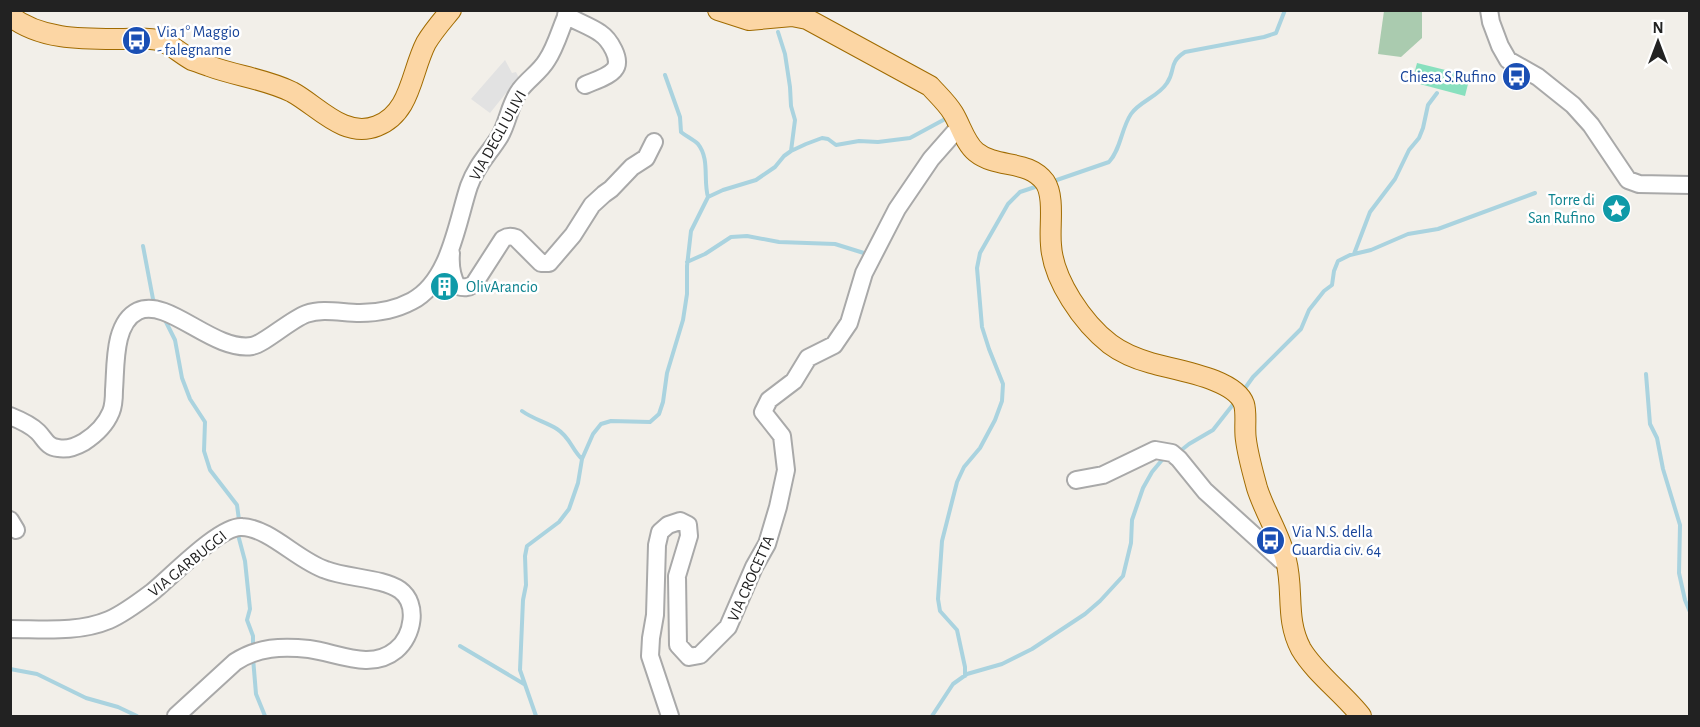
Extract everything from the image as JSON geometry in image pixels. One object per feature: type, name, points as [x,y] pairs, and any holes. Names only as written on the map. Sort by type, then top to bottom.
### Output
[{"type":"main road","points":[[10,16],[34,29],[54,36],[161,41],[192,60],[291,92],[330,118],[346,126],[360,129],[374,128],[387,122],[397,113],[405,101],[427,43],[451,10]]},
{"type":"main road","points":[[718,10],[748,20],[792,16],[807,19],[930,86],[946,102],[967,142],[975,152],[989,160],[1027,168],[1046,184],[1051,207],[1051,247],[1056,270],[1067,293],[1084,319],[1122,352],[1150,363],[1215,380],[1234,390],[1244,403],[1246,440],[1258,491],[1286,561],[1290,583],[1290,613],[1295,635],[1307,658],[1361,717]]},
{"type":"street","points":[[1489,10],[1500,46],[1509,60],[1552,87],[1573,105],[1591,125],[1628,180],[1639,184],[1689,185]]},
{"type":"street","points":[[568,13],[606,38],[617,58],[617,65],[613,71],[585,85]]},
{"type":"street","name":"VIA DEGLI ULIVI","points":[[10,416],[38,431],[48,445],[56,448],[63,449],[78,445],[88,439],[99,429],[112,411],[122,327],[131,316],[140,310],[149,309],[167,313],[210,337],[232,346],[245,347],[255,346],[290,322],[307,314],[318,311],[378,312],[413,300],[436,279],[445,263],[478,165],[501,134],[517,93],[547,61],[568,13]]},
{"type":"street","name":"VIA CROCETTA","points":[[670,717],[650,656],[655,615],[657,545],[660,532],[668,525],[680,521],[688,525],[688,536],[677,576],[678,645],[689,657],[700,655],[728,627],[754,567],[767,544],[778,507],[786,470],[782,436],[763,412],[768,400],[794,381],[808,358],[834,345],[849,323],[864,273],[897,209],[931,159],[960,126]]},
{"type":"street","points":[[452,243],[450,262],[452,272],[457,286],[463,288],[469,288],[474,284],[503,239],[507,237],[516,238],[541,263],[549,263],[573,235],[592,206],[632,167],[646,159],[654,142]]},
{"type":"street","points":[[1076,480],[1103,475],[1155,450],[1172,453],[1205,491],[1281,560],[1286,561]]},
{"type":"street","name":"VIA GARBUGGI","points":[[10,629],[71,629],[94,626],[112,619],[151,593],[206,545],[230,528],[242,526],[260,531],[307,561],[326,570],[399,589],[410,599],[413,613],[408,632],[396,650],[384,658],[362,661],[311,650],[284,647],[260,650],[235,662],[176,717]]},
{"type":"green space","points":[[1384,11],[1422,11],[1422,38],[1401,57],[1378,54]]},
{"type":"green space","points":[[1417,63],[1470,76],[1465,96],[1412,82]]},
{"type":"shaded area","points":[[505,60],[512,73],[516,72],[520,80],[490,113],[471,99]]},
{"type":"waterway","points":[[1051,182],[1109,162],[1131,114],[1163,88],[1170,78],[1174,63],[1185,52],[1276,33],[1285,10]]},
{"type":"waterway","points":[[778,32],[785,54],[791,106],[795,120],[791,151]]},
{"type":"waterway","points":[[665,75],[680,117],[681,132],[698,144],[702,150],[708,197]]},
{"type":"waterway","points":[[1354,254],[1370,212],[1395,179],[1409,150],[1419,138],[1428,105],[1437,93]]},
{"type":"waterway","points":[[536,716],[520,670],[527,546],[559,522],[569,509],[578,483],[582,459],[593,434],[601,424],[611,421],[650,422],[659,414],[667,373],[683,320],[691,231],[708,197],[756,180],[775,167],[791,151],[822,138],[836,145],[859,141],[878,142],[910,138],[947,118]]},
{"type":"waterway","points":[[965,676],[957,630],[940,611],[938,599],[942,541],[957,482],[964,467],[980,448],[995,420],[1002,401],[1003,384],[982,327],[977,268],[980,253],[1008,204],[1020,192],[1041,185]]},
{"type":"waterway","points":[[1243,391],[1253,377],[1301,329],[1309,310],[1324,291],[1332,285],[1338,261],[1408,234],[1438,229],[1535,193]]},
{"type":"waterway","points":[[687,262],[705,254],[731,237],[747,236],[779,242],[835,244],[867,254]]},
{"type":"waterway","points":[[143,246],[153,299],[157,306]]},
{"type":"waterway","points":[[165,320],[175,340],[182,378],[190,399],[205,422],[204,451],[210,470],[237,505],[238,524]]},
{"type":"waterway","points":[[1646,374],[1650,424],[1657,438],[1663,469],[1680,525],[1679,573],[1690,612]]},
{"type":"waterway","points":[[1179,452],[1213,430],[1235,402]]},
{"type":"waterway","points":[[522,411],[561,432],[582,459]]},
{"type":"waterway","points":[[932,716],[953,684],[967,674],[1002,664],[1032,649],[1085,614],[1123,576],[1131,543],[1132,520],[1143,488],[1152,472],[1162,460],[1167,458]]},
{"type":"waterway","points":[[237,531],[245,561],[250,609],[247,620],[253,636],[253,647]]},
{"type":"waterway","points":[[460,646],[524,684]]},
{"type":"waterway","points":[[253,658],[256,694],[265,716]]},
{"type":"waterway","points":[[10,669],[37,674],[86,698],[118,707],[137,716]]},
{"type":"place","name":"Via 1° Maggio - falegname","points":[[136,40]]},
{"type":"place","name":"Chiesa S.Rufino","points":[[1517,76]]},
{"type":"place","name":"Torre di San Rufino","points":[[1616,208]]},
{"type":"place","name":"OlivArancio","points":[[445,286]]},
{"type":"place","name":"Via N.S. della Guardia civ. 64","points":[[1271,540]]}]
